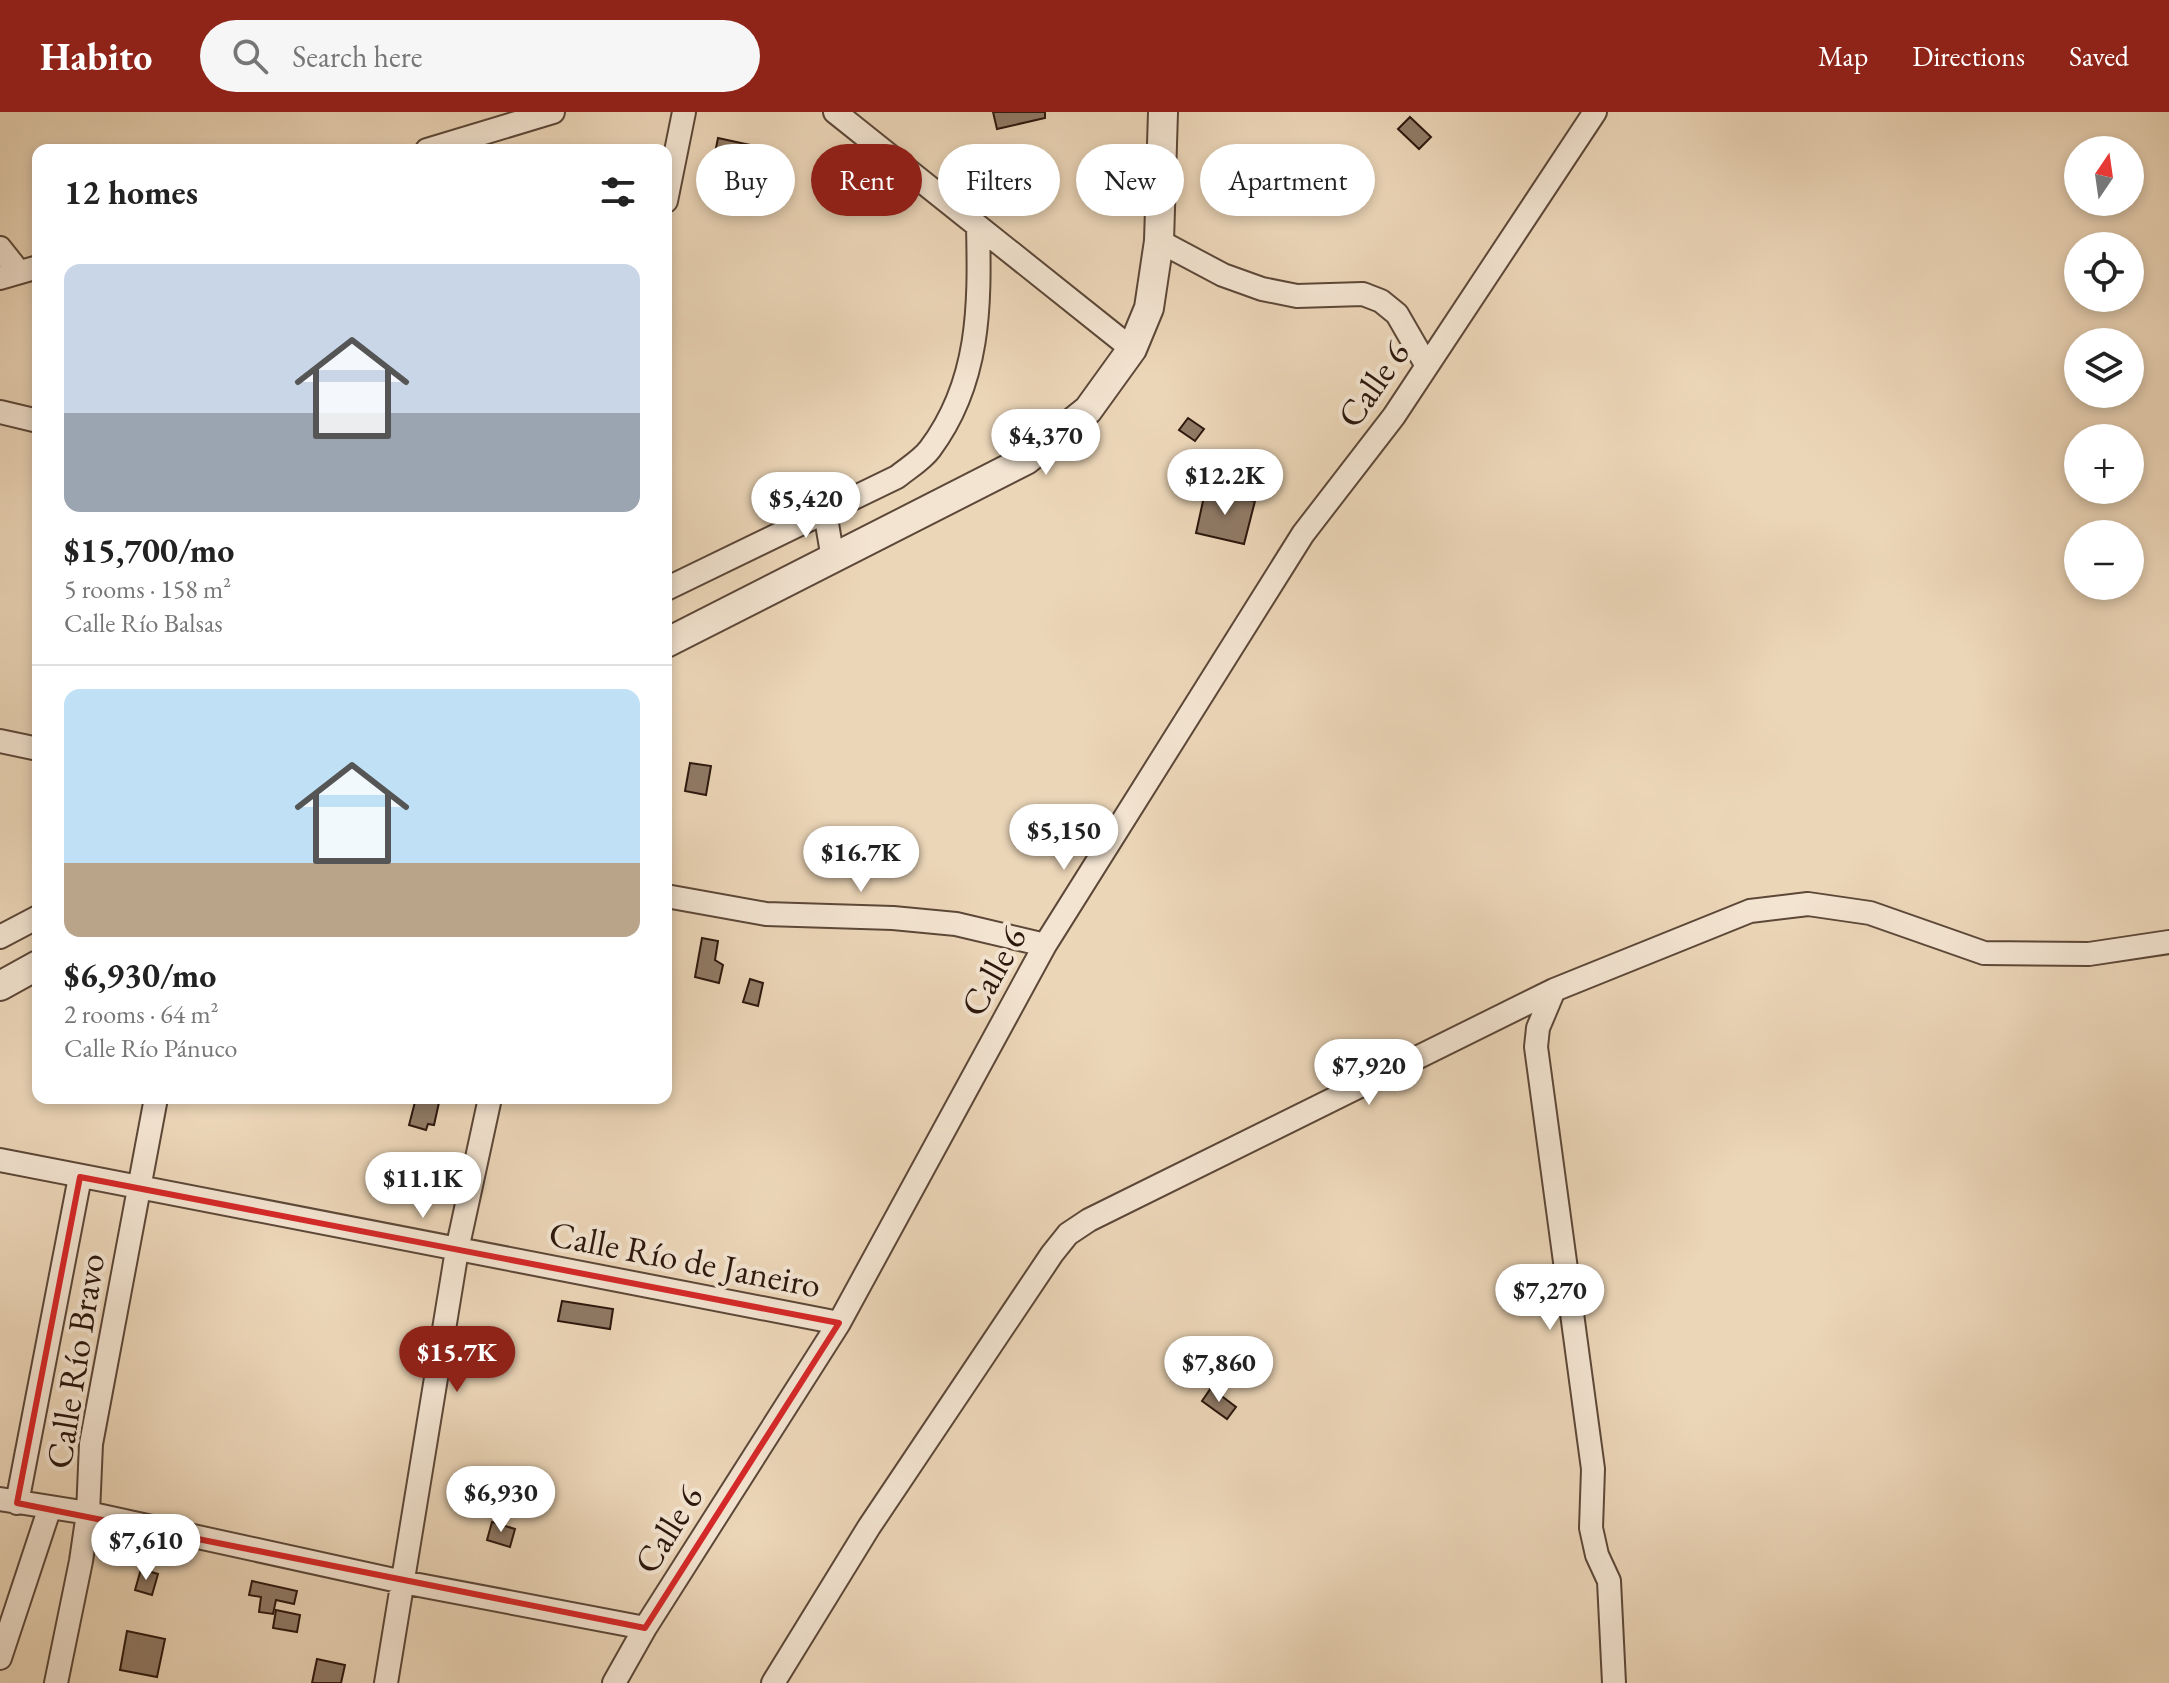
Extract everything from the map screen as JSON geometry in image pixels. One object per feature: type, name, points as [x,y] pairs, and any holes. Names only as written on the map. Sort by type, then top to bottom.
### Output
[{"type":"street","points":[[447,144],[553,112]]},
{"type":"street","points":[[672,171],[684,112]]},
{"type":"street","points":[[835,112],[1132,349]]},
{"type":"street","points":[[672,640],[1026,460],[1088,410],[1132,349],[1149,308],[1159,241],[1163,112]]},
{"type":"street","name":"Calle 6","points":[[614,1683],[645,1628],[839,1323],[1045,945],[1303,534],[1394,416],[1595,112]]},
{"type":"street","points":[[672,586],[897,477],[929,451],[946,422],[975,345],[979,301],[978,227]]},
{"type":"street","points":[[1159,241],[1223,275],[1262,289],[1297,296],[1363,294],[1381,301],[1397,314],[1427,366]]},
{"type":"street","points":[[0,248],[19,273]]},
{"type":"street","points":[[0,412],[32,420]]},
{"type":"street","points":[[825,512],[833,559]]},
{"type":"street","points":[[0,741],[32,748]]},
{"type":"street","points":[[672,897],[766,914],[893,918],[956,924],[1045,945]]},
{"type":"street","points":[[773,1683],[869,1527],[1052,1254],[1068,1234],[1089,1220],[1554,990],[1750,911],[1808,904],[1870,913],[1984,953],[2089,954],[2169,942]]},
{"type":"street","points":[[0,937],[32,920]]},
{"type":"street","points":[[0,986],[32,968]]},
{"type":"street","points":[[1554,990],[1538,1028],[1536,1047],[1593,1469],[1591,1528],[1597,1555],[1609,1581],[1614,1683]]},
{"type":"street","name":"Calle Río Bravo","points":[[56,1683],[88,1513],[91,1444],[155,1104]]},
{"type":"street","points":[[386,1683],[457,1250],[489,1104]]},
{"type":"street","name":"Calle Río de Janeiro","points":[[0,1160],[839,1323]]},
{"type":"street","name":"Calle Río Bravo","points":[[9,1501],[80,1177]]},
{"type":"street","points":[[9,1501],[88,1513],[403,1582],[645,1628]]},
{"type":"street","name":"Calle Río Bravo","points":[[0,1658],[50,1507]]},
{"type":"highlighted area","points":[[80,1177],[839,1323],[645,1628],[17,1503]]},
{"type":"building","points":[[993,112],[1045,112],[1045,118],[997,129]]},
{"type":"building","points":[[1410,117],[1431,137],[1419,149],[1398,129]]},
{"type":"building","points":[[718,138],[745,144],[717,144]]},
{"type":"building","points":[[1188,418],[1204,429],[1195,441],[1179,430]]},
{"type":"building","points":[[1205,492],[1255,501],[1244,544],[1196,533]]},
{"type":"building","points":[[690,763],[711,766],[706,795],[685,791]]},
{"type":"building","points":[[702,938],[718,941],[715,960],[723,965],[719,983],[695,977]]},
{"type":"building","points":[[750,979],[763,983],[758,1006],[743,1002]]},
{"type":"building","points":[[414,1104],[439,1104],[434,1125],[428,1124],[426,1130],[409,1125]]},
{"type":"building","points":[[562,1301],[613,1309],[610,1329],[558,1321]]},
{"type":"building","points":[[1211,1388],[1236,1407],[1227,1419],[1202,1401]]},
{"type":"building","points":[[492,1522],[515,1529],[510,1547],[487,1540]]},
{"type":"building","points":[[141,1569],[158,1574],[152,1595],[135,1590]]},
{"type":"building","points":[[252,1581],[297,1591],[294,1604],[276,1600],[273,1614],[259,1612],[261,1597],[249,1595]]},
{"type":"building","points":[[276,1610],[300,1615],[297,1632],[273,1628]]},
{"type":"building","points":[[127,1631],[165,1639],[157,1677],[120,1670]]},
{"type":"building","points":[[317,1659],[345,1665],[341,1683],[312,1683]]}]
